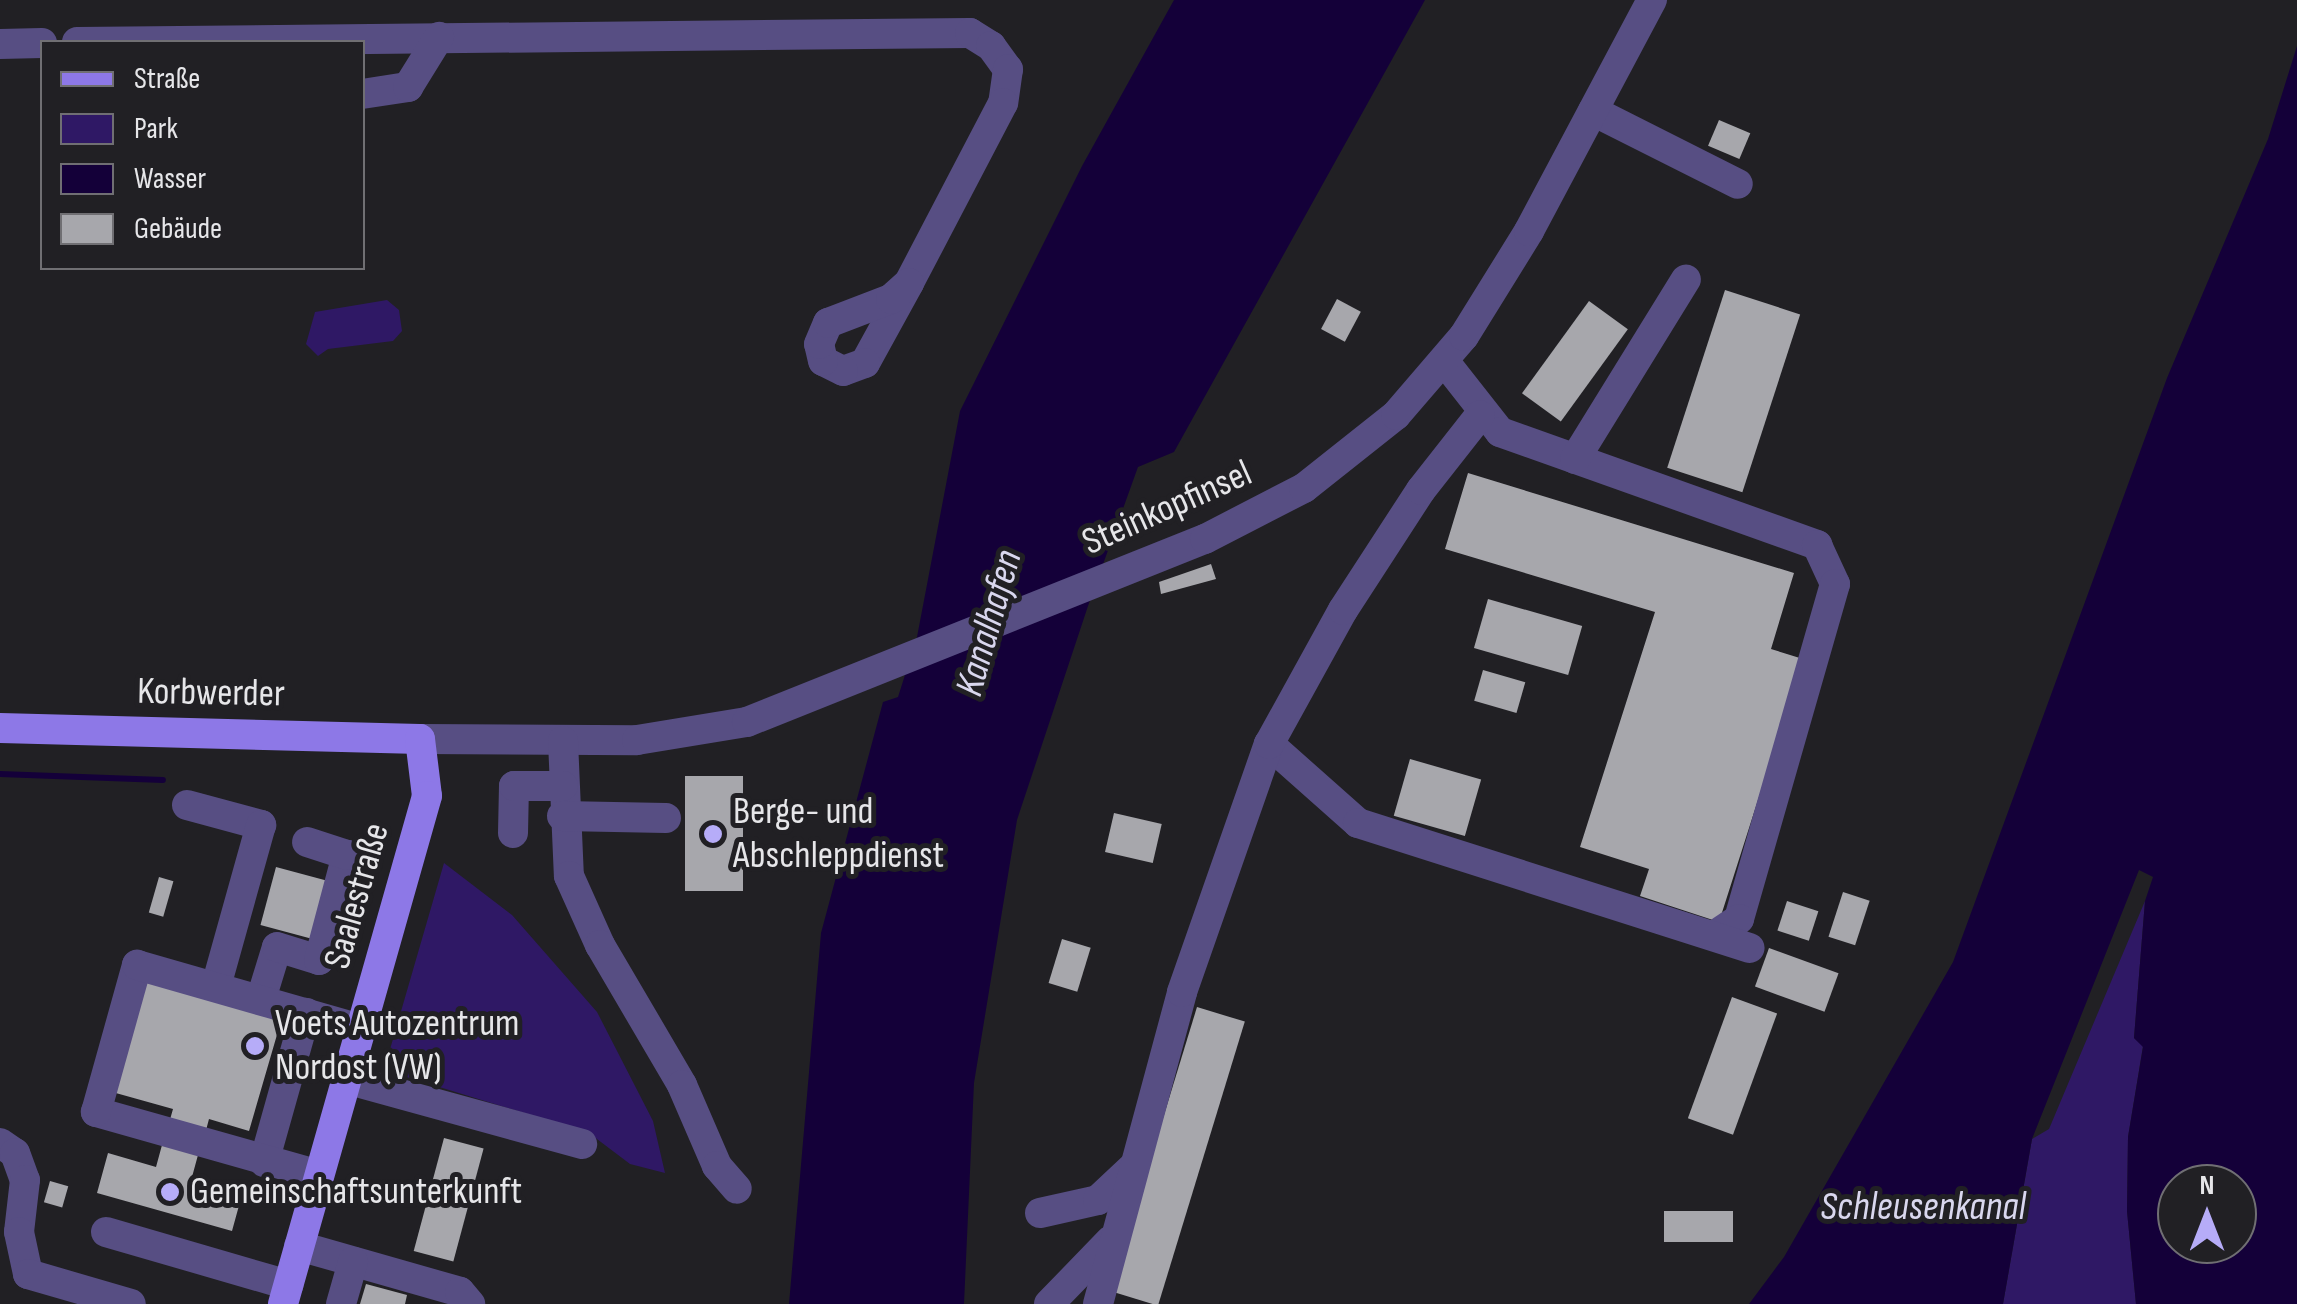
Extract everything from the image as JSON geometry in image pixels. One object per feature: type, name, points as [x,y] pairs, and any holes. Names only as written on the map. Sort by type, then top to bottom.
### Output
[{"type":"main road","name":"Korbwerder","points":[[0,728],[420,739]]},
{"type":"main road","name":"Saalestraße","points":[[285,1295],[426,796],[420,739]]},
{"type":"street","name":"Steinkopfinsel","points":[[420,739],[563,741],[704,732],[837,691],[1153,560],[1304,488],[1388,423],[1445,362],[1506,270],[1652,0]]},
{"type":"street","points":[[222,40],[950,29],[979,37],[1008,68],[1007,94],[908,283]]},
{"type":"street","points":[[365,93],[408,86],[439,37]]},
{"type":"street","points":[[0,44],[40,43]]},
{"type":"street","points":[[1592,112],[1738,184]]},
{"type":"street","points":[[1576,459],[1686,279]]},
{"type":"street","points":[[1445,362],[1462,378],[1480,415],[1500,432],[1817,545],[1835,584],[1739,919],[1714,936]]},
{"type":"street","points":[[1098,1304],[1110,1240],[1182,992],[1269,744],[1343,610],[1421,490],[1480,415]]},
{"type":"street","points":[[563,741],[566,862],[580,901],[676,1072],[717,1166],[737,1190]]},
{"type":"street","points":[[1269,744],[1358,823],[1750,948]]},
{"type":"street","points":[[513,833],[514,786],[562,801],[666,818]]},
{"type":"street","points":[[188,805],[261,825],[216,986]]},
{"type":"street","points":[[261,999],[277,947],[319,960],[346,855],[307,842]]},
{"type":"street","points":[[319,1175],[96,1112],[137,965],[360,1029]]},
{"type":"street","points":[[264,1162],[306,1013]]},
{"type":"street","points":[[346,1079],[582,1144]]},
{"type":"street","points":[[0,1143],[15,1153],[25,1180],[19,1232],[28,1274],[131,1304]]},
{"type":"street","points":[[1040,1213],[1098,1200],[1133,1167]]},
{"type":"street","points":[[106,1232],[285,1295]]},
{"type":"street","points":[[1049,1304],[1110,1240]]},
{"type":"street","points":[[299,1246],[353,1262],[422,1293],[460,1292],[470,1304]]},
{"type":"street","points":[[341,1304],[353,1262]]},
{"type":"green space","points":[[387,300],[399,310],[402,331],[393,341],[328,349],[318,356],[306,344],[315,312]]},
{"type":"green space","points":[[444,863],[512,915],[597,1012],[653,1121],[665,1173],[630,1164],[589,1133],[384,1070]]},
{"type":"green space","points":[[2145,901],[2134,1038],[2143,1046],[2128,1137],[2127,1211],[2136,1304],[2003,1304],[2032,1139],[2049,1129]]},
{"type":"water","name":"Kanalhafen","points":[[1174,0],[1425,0],[1174,452],[1138,467],[1088,606],[1017,820],[974,1083],[964,1304],[789,1304],[821,933],[883,702],[898,697],[917,637],[960,411],[1082,166]]},
{"type":"water","name":"Schleusenkanal","points":[[2297,46],[2297,1304],[2136,1304],[2127,1211],[2128,1137],[2143,1047],[2134,1038],[2145,901],[2153,877],[2139,870],[2032,1139],[2003,1304],[1749,1304],[1784,1257],[1953,962],[2167,378],[2268,139]]},
{"type":"building","points":[[1719,120],[1750,133],[1739,159],[1708,146]]},
{"type":"building","points":[[1725,290],[1800,314],[1742,492],[1667,468]]},
{"type":"building","points":[[1337,299],[1361,312],[1345,342],[1321,329]]},
{"type":"building","points":[[1589,301],[1628,329],[1561,421],[1522,393]]},
{"type":"building","points":[[1468,473],[1794,573],[1771,649],[1803,659],[1719,922],[1640,896],[1649,869],[1580,847],[1655,612],[1445,549]]},
{"type":"building","points":[[1211,564],[1216,579],[1161,594],[1159,582]]},
{"type":"building","points":[[1488,599],[1582,626],[1568,675],[1474,648]]},
{"type":"building","points":[[1483,670],[1525,682],[1516,713],[1474,701]]},
{"type":"building","points":[[1410,759],[1481,779],[1465,836],[1394,816]]},
{"type":"building","name":"Berge- und Abschleppdienst","points":[[685,776],[743,776],[743,891],[685,891]]},
{"type":"building","points":[[1114,813],[1162,824],[1153,863],[1105,852]]},
{"type":"building","points":[[276,867],[327,881],[312,939],[260,925]]},
{"type":"building","points":[[159,877],[173,881],[163,917],[149,913]]},
{"type":"building","points":[[1843,892],[1870,901],[1855,945],[1828,937]]},
{"type":"building","points":[[1787,901],[1818,911],[1809,941],[1777,930]]},
{"type":"building","points":[[1062,939],[1091,948],[1077,992],[1049,983]]},
{"type":"building","points":[[1769,948],[1839,973],[1825,1012],[1755,987]]},
{"type":"building","points":[[137,979],[281,1021],[249,1131],[209,1119],[205,1134],[169,1123],[173,1109],[105,1090]]},
{"type":"building","points":[[1732,997],[1777,1013],[1733,1135],[1688,1118]]},
{"type":"building","points":[[1197,1007],[1245,1022],[1158,1304],[1110,1291]]},
{"type":"building","points":[[444,1138],[484,1149],[453,1262],[414,1251]]},
{"type":"building","name":"Gemeinschaftsunterkunft","points":[[162,1145],[198,1155],[192,1177],[243,1191],[232,1231],[97,1193],[108,1153],[156,1167]]},
{"type":"building","points":[[50,1181],[68,1186],[62,1207],[44,1202]]},
{"type":"building","points":[[1664,1211],[1733,1211],[1733,1242],[1664,1242]]},
{"type":"building","points":[[366,1284],[407,1295],[405,1304],[360,1304]]},
{"type":"waterway","points":[[0,774],[163,780]]},
{"type":"place","name":"Berge- und Abschleppdienst","points":[[713,834]]},
{"type":"place","name":"Voets Autozentrum Nordost (VW)","points":[[255,1046]]},
{"type":"place","name":"Gemeinschaftsunterkunft","points":[[170,1192]]}]
